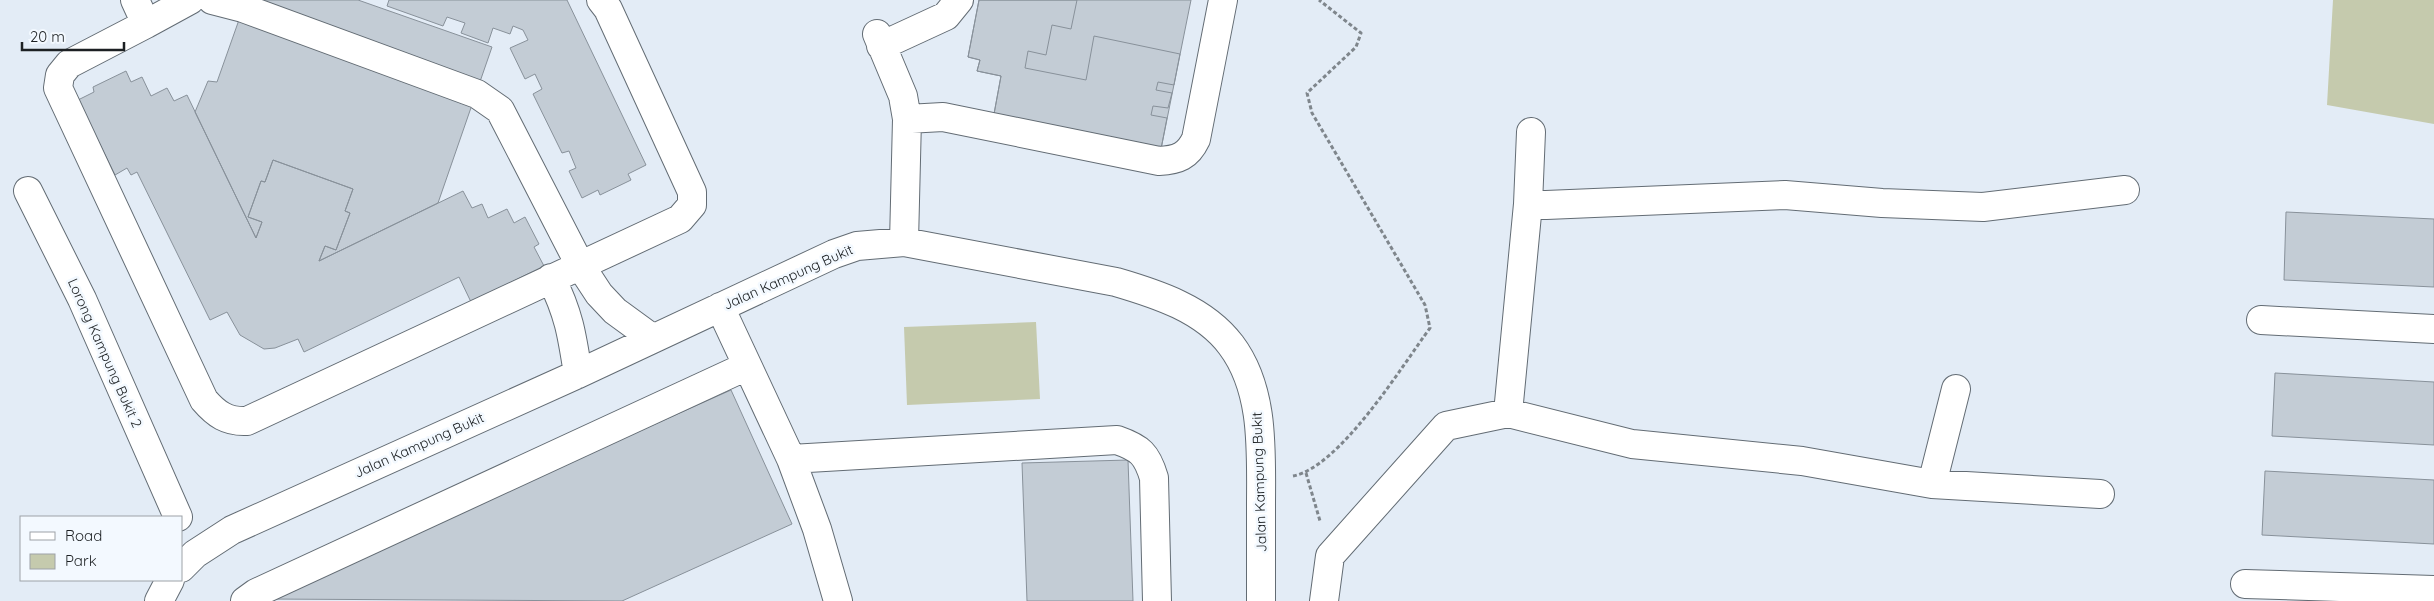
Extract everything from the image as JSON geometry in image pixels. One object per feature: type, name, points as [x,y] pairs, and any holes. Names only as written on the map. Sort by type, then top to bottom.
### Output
[{"type":"street","points":[[190,0],[141,12],[68,64],[60,75],[58,88],[204,400],[223,418],[235,422],[247,421],[680,219],[692,205],[692,192],[608,9],[601,0]]},
{"type":"street","points":[[212,0],[243,8],[477,94],[500,110],[580,265],[599,294],[615,311],[652,338]]},
{"type":"street","points":[[904,242],[907,120],[903,96],[879,40],[946,16],[959,0]]},
{"type":"street","points":[[907,120],[943,117],[1159,160],[1172,160],[1183,157],[1192,148],[1196,139],[1223,0]]},
{"type":"street","points":[[1508,413],[1528,204],[1531,132]]},
{"type":"street","points":[[1528,204],[1546,205],[1785,195],[1882,203],[1983,207],[2125,190]]},
{"type":"street","name":"Lorong Kampung Bukit 2","points":[[28,191],[82,299],[178,516]]},
{"type":"street","name":"Jalan Kampung Bukit","points":[[188,561],[232,530],[578,374],[834,254],[857,246],[904,242],[1116,282],[1172,301],[1202,318],[1230,344],[1246,369],[1256,402],[1260,440],[1262,601]]},
{"type":"street","points":[[551,278],[565,306],[570,323],[578,374]]},
{"type":"street","points":[[720,307],[791,459],[817,529],[838,601]]},
{"type":"street","points":[[2261,320],[2434,329]]},
{"type":"street","points":[[245,601],[265,589],[747,366]]},
{"type":"street","points":[[1932,484],[1956,389]]},
{"type":"street","points":[[1324,601],[1330,556],[1446,426],[1508,413],[1632,444],[1802,461],[1932,484],[2100,494]]},
{"type":"street","points":[[791,459],[1117,440],[1135,446],[1148,460],[1154,478],[1157,601]]},
{"type":"street","points":[[182,529],[188,561]]},
{"type":"street","points":[[159,601],[169,581]]},
{"type":"street","points":[[2244,584],[2434,590]]},
{"type":"path","points":[[1261,483],[1306,474],[1329,457],[1362,420],[1430,328],[1425,305],[1312,113],[1307,93],[1356,47],[1362,33],[1319,0]]},
{"type":"path","points":[[1306,474],[1330,556]]},
{"type":"green space","points":[[2333,0],[2434,0],[2434,124],[2327,105]]},
{"type":"green space","points":[[1036,322],[1040,399],[907,405],[904,327]]},
{"type":"building","points":[[246,0],[358,0],[492,47],[438,203],[319,261],[325,246],[336,250],[350,213],[345,211],[353,189],[273,160],[265,182],[261,181],[248,217],[262,222],[256,238],[195,112],[208,81],[217,82]]},
{"type":"building","points":[[389,0],[567,0],[646,165],[628,174],[631,180],[600,195],[598,190],[582,198],[569,171],[576,168],[569,151],[562,153],[533,94],[542,89],[535,74],[525,79],[510,48],[528,40],[523,30],[513,26],[510,34],[493,28],[488,43],[461,33],[465,23],[447,17],[443,26],[387,6]]},
{"type":"building","points":[[979,0],[1077,0],[1071,29],[1052,25],[1046,55],[1028,51],[1025,68],[1086,80],[1094,36],[1180,54],[1174,85],[1158,82],[1156,90],[1172,93],[1168,108],[1153,106],[1151,115],[1167,118],[1161,149],[994,114],[1001,76],[977,71],[980,60],[968,57]]},
{"type":"building","points":[[979,0],[1191,0],[1161,149],[994,114],[1001,76],[977,71],[980,60],[968,57]]},
{"type":"building","points":[[126,71],[131,82],[142,77],[151,96],[167,88],[174,101],[187,95],[256,238],[262,222],[248,217],[261,181],[265,182],[273,160],[353,189],[345,211],[350,213],[336,250],[325,246],[319,261],[463,191],[472,208],[482,204],[488,218],[507,209],[514,223],[525,217],[539,244],[534,247],[544,266],[471,302],[459,277],[304,352],[298,339],[275,348],[264,349],[240,335],[227,312],[210,320],[137,172],[131,175],[127,168],[115,175],[78,100],[94,92],[93,87]]},
{"type":"building","points":[[2286,212],[2434,219],[2434,287],[2284,280]]},
{"type":"building","points":[[2275,373],[2434,382],[2434,445],[2272,436]]},
{"type":"building","points":[[731,390],[792,524],[622,601],[264,599]]},
{"type":"building","points":[[1128,460],[1133,601],[1027,601],[1022,463]]},
{"type":"building","points":[[2265,471],[2434,480],[2434,544],[2262,535]]}]
